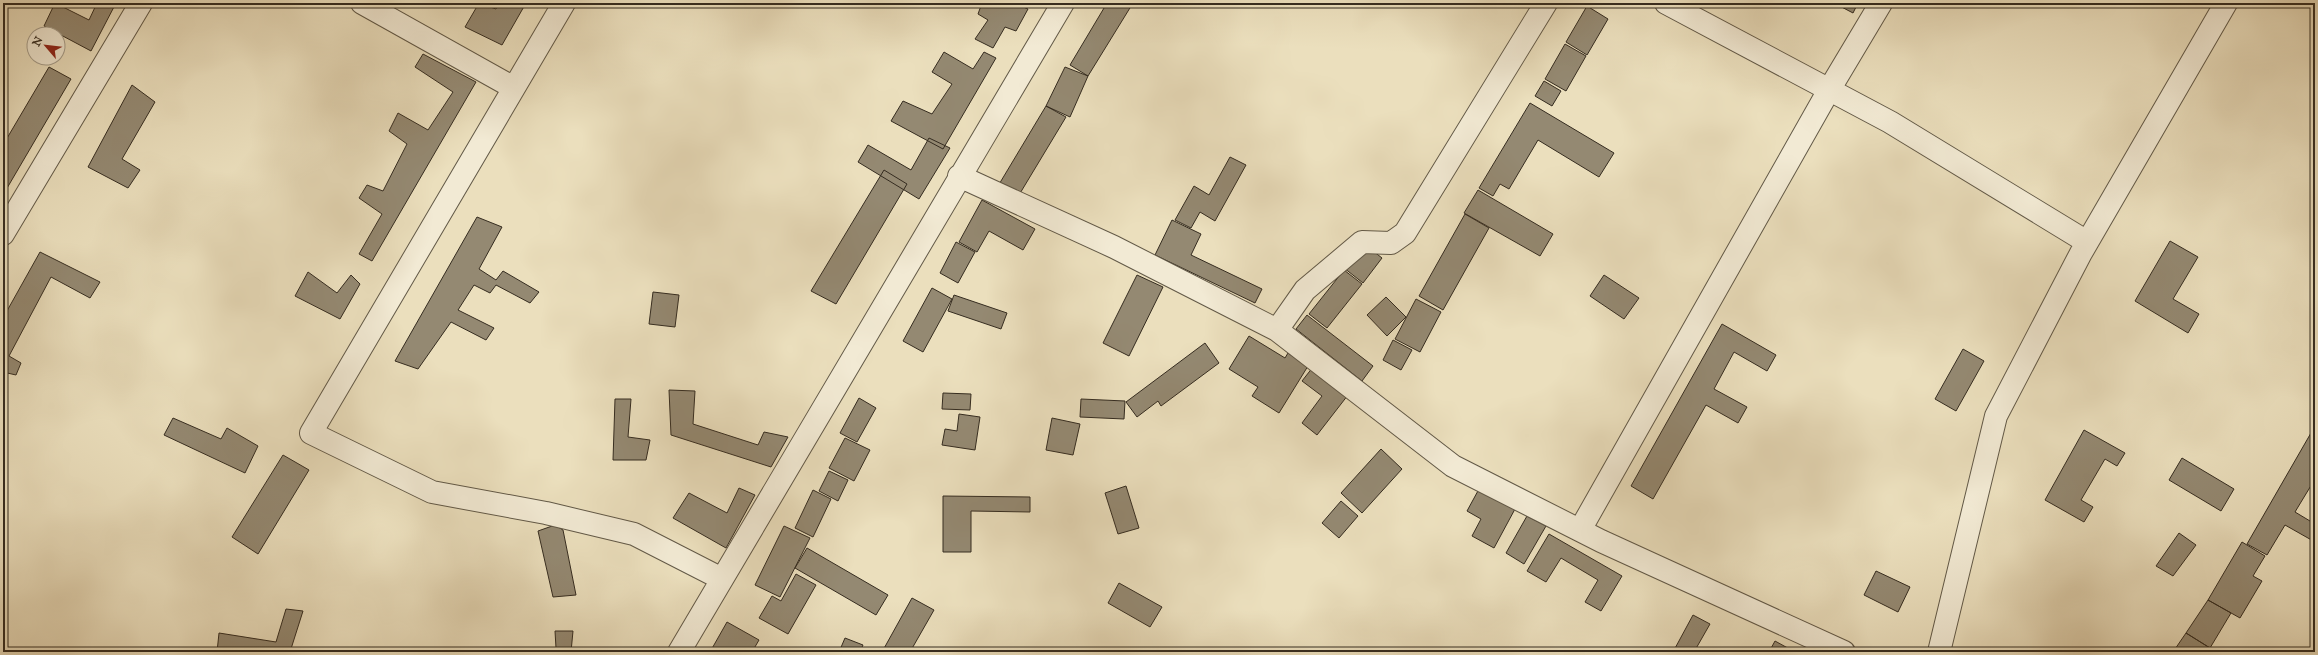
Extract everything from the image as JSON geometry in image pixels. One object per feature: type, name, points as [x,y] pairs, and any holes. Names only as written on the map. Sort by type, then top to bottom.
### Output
[{"type":"street","points":[[3,234],[141,3]]},
{"type":"street","points":[[362,3],[514,88]]},
{"type":"street","points":[[564,3],[311,433],[432,492],[546,513],[634,534],[722,579]]},
{"type":"street","points":[[679,652],[1063,3]]},
{"type":"street","points":[[1277,330],[1305,290],[1362,242],[1391,243],[1405,233],[1546,3]]},
{"type":"street","points":[[1666,3],[1890,122],[2087,242]]},
{"type":"street","points":[[1580,530],[1829,90],[1881,3]]},
{"type":"street","points":[[1939,652],[1996,416],[2087,242],[2226,3]]},
{"type":"street","points":[[960,176],[1114,247],[1277,330],[1453,466],[1580,530],[1844,652]]},
{"type":"building","points":[[55,3],[89,20],[97,3],[116,3],[91,51],[66,38],[66,26],[44,26]]},
{"type":"building","points":[[479,3],[496,9],[499,3],[526,3],[502,45],[465,27]]},
{"type":"building","points":[[982,3],[1014,3],[1028,9],[1016,31],[1005,27],[993,48],[975,39],[988,20],[978,14]]},
{"type":"building","points":[[1107,3],[1133,3],[1088,76],[1070,65]]},
{"type":"building","points":[[1834,3],[1858,3],[1853,13]]},
{"type":"building","points":[[1587,6],[1608,19],[1587,55],[1566,42]]},
{"type":"building","points":[[1565,44],[1586,56],[1566,91],[1545,79]]},
{"type":"building","points":[[944,52],[973,69],[984,52],[996,58],[943,149],[891,121],[903,101],[932,114],[952,84],[932,72]]},
{"type":"building","points":[[423,54],[476,82],[372,261],[359,254],[382,214],[359,198],[367,185],[383,191],[407,144],[389,131],[398,113],[428,130],[453,92],[415,67]]},
{"type":"building","points":[[49,67],[71,79],[3,195],[3,145]]},
{"type":"building","points":[[1065,67],[1088,76],[1070,117],[1046,106]]},
{"type":"building","points":[[1544,81],[1561,91],[1552,106],[1535,96]]},
{"type":"building","points":[[132,85],[155,102],[122,159],[140,170],[128,188],[88,167]]},
{"type":"building","points":[[1530,103],[1614,153],[1599,177],[1538,140],[1509,189],[1500,184],[1493,196],[1479,188]]},
{"type":"building","points":[[1046,106],[1066,117],[1019,195],[998,186]]},
{"type":"building","points":[[929,138],[950,148],[919,199],[858,162],[868,145],[911,170]]},
{"type":"building","points":[[1230,157],[1246,165],[1215,221],[1200,212],[1191,228],[1175,220],[1194,186],[1209,195]]},
{"type":"building","points":[[884,170],[907,184],[836,304],[811,291]]},
{"type":"building","points":[[1478,190],[1553,234],[1540,256],[1464,213]]},
{"type":"building","points":[[982,200],[1035,229],[1023,250],[989,231],[977,252],[959,242]]},
{"type":"building","points":[[1465,214],[1489,228],[1443,310],[1419,296]]},
{"type":"building","points":[[477,217],[502,227],[479,269],[496,280],[503,271],[539,292],[530,303],[496,285],[490,293],[474,285],[458,310],[494,328],[486,340],[451,322],[418,369],[395,361]]},
{"type":"building","points":[[1172,220],[1201,234],[1191,255],[1262,289],[1255,303],[1155,255]]},
{"type":"building","points":[[2170,241],[2198,257],[2173,299],[2199,314],[2188,333],[2135,301]]},
{"type":"building","points":[[956,242],[975,252],[958,283],[940,273]]},
{"type":"building","points":[[1363,243],[1382,258],[1363,283],[1344,268]]},
{"type":"building","points":[[40,252],[100,282],[90,298],[51,277],[9,356],[21,363],[16,375],[3,372],[3,318]]},
{"type":"building","points":[[1344,270],[1362,284],[1327,328],[1309,314]]},
{"type":"building","points":[[308,272],[337,293],[351,275],[360,284],[340,319],[295,296]]},
{"type":"building","points":[[1137,275],[1163,287],[1129,356],[1103,343]]},
{"type":"building","points":[[1604,275],[1639,298],[1624,319],[1590,296]]},
{"type":"building","points":[[932,288],[952,299],[923,352],[903,341]]},
{"type":"building","points":[[653,292],[679,295],[675,327],[649,324]]},
{"type":"building","points":[[954,295],[1007,313],[1001,329],[948,311]]},
{"type":"building","points":[[1386,297],[1406,317],[1387,336],[1367,315]]},
{"type":"building","points":[[1416,299],[1441,312],[1420,352],[1395,339]]},
{"type":"building","points":[[1307,315],[1373,366],[1362,381],[1296,329]]},
{"type":"building","points":[[1722,324],[1776,355],[1767,371],[1734,352],[1714,389],[1747,407],[1738,423],[1706,405],[1653,499],[1631,486]]},
{"type":"building","points":[[1249,336],[1285,358],[1288,353],[1308,366],[1279,413],[1252,396],[1258,387],[1229,369]]},
{"type":"building","points":[[1393,340],[1412,350],[1401,370],[1383,360]]},
{"type":"building","points":[[1205,343],[1219,363],[1161,406],[1158,401],[1137,417],[1126,402]]},
{"type":"building","points":[[1963,349],[1984,361],[1956,411],[1935,399]]},
{"type":"building","points":[[1313,367],[1348,395],[1317,435],[1302,423],[1322,396],[1302,381]]},
{"type":"building","points":[[669,390],[695,391],[693,424],[758,445],[764,432],[788,437],[771,467],[671,435]]},
{"type":"building","points":[[943,393],[971,394],[970,410],[942,409]]},
{"type":"building","points":[[859,398],[876,408],[857,442],[840,433]]},
{"type":"building","points":[[615,399],[631,399],[628,437],[650,440],[646,460],[613,460]]},
{"type":"building","points":[[1081,399],[1125,401],[1124,419],[1080,417]]},
{"type":"building","points":[[959,414],[980,417],[975,450],[942,445],[945,429],[957,431]]},
{"type":"building","points":[[173,418],[221,439],[227,428],[258,446],[245,473],[164,435]]},
{"type":"building","points":[[1052,418],[1080,424],[1073,455],[1046,450]]},
{"type":"building","points":[[2315,426],[2315,479],[2295,512],[2315,524],[2315,542],[2285,525],[2267,555],[2247,544]]},
{"type":"building","points":[[2084,430],[2125,453],[2117,466],[2105,459],[2081,500],[2093,507],[2084,522],[2045,500]]},
{"type":"building","points":[[845,438],[870,450],[854,481],[829,468]]},
{"type":"building","points":[[1381,449],[1402,469],[1362,513],[1341,493]]},
{"type":"building","points":[[283,455],[309,470],[258,554],[232,537]]},
{"type":"building","points":[[2182,458],[2234,489],[2221,511],[2169,480]]},
{"type":"building","points":[[829,471],[848,480],[838,501],[819,491]]},
{"type":"building","points":[[1126,486],[1139,528],[1118,534],[1105,493]]},
{"type":"building","points":[[739,488],[755,495],[726,548],[673,518],[689,493],[727,513]]},
{"type":"building","points":[[1479,489],[1515,509],[1494,548],[1472,536],[1481,519],[1467,511]]},
{"type":"building","points":[[813,490],[831,499],[813,537],[795,528]]},
{"type":"building","points":[[943,496],[1030,497],[1030,512],[971,511],[971,552],[943,552]]},
{"type":"building","points":[[1341,501],[1358,516],[1339,538],[1322,523]]},
{"type":"building","points":[[1527,516],[1546,526],[1524,564],[1506,553]]},
{"type":"building","points":[[555,525],[563,530],[576,595],[553,597],[538,531]]},
{"type":"building","points":[[784,526],[810,538],[780,597],[755,585]]},
{"type":"building","points":[[2179,533],[2196,545],[2173,576],[2156,566]]},
{"type":"building","points":[[1549,534],[1622,576],[1601,611],[1585,602],[1598,580],[1561,558],[1546,582],[1527,571]]},
{"type":"building","points":[[2242,542],[2265,556],[2253,576],[2262,581],[2240,618],[2208,600]]},
{"type":"building","points":[[807,548],[888,595],[876,615],[795,568]]},
{"type":"building","points":[[1876,571],[1910,587],[1898,612],[1864,595]]},
{"type":"building","points":[[796,574],[816,585],[788,634],[759,618],[772,596],[781,601]]},
{"type":"building","points":[[1119,583],[1162,607],[1150,627],[1108,603]]},
{"type":"building","points":[[912,598],[934,610],[910,652],[882,652]]},
{"type":"building","points":[[2208,600],[2231,613],[2210,648],[2186,633]]},
{"type":"building","points":[[286,609],[303,611],[290,652],[217,652],[219,633],[276,642]]},
{"type":"building","points":[[1693,615],[1710,624],[1694,652],[1673,652]]},
{"type":"building","points":[[727,622],[759,640],[752,652],[710,652]]},
{"type":"building","points":[[555,631],[573,631],[571,652],[549,652],[548,649],[556,648]]},
{"type":"building","points":[[2186,633],[2210,648],[2208,652],[2173,652]]},
{"type":"building","points":[[845,638],[863,645],[860,652],[839,652]]},
{"type":"building","points":[[1775,641],[1795,652],[1769,652]]},
{"type":"building","points":[[1270,648],[1282,652],[1269,652]]}]
